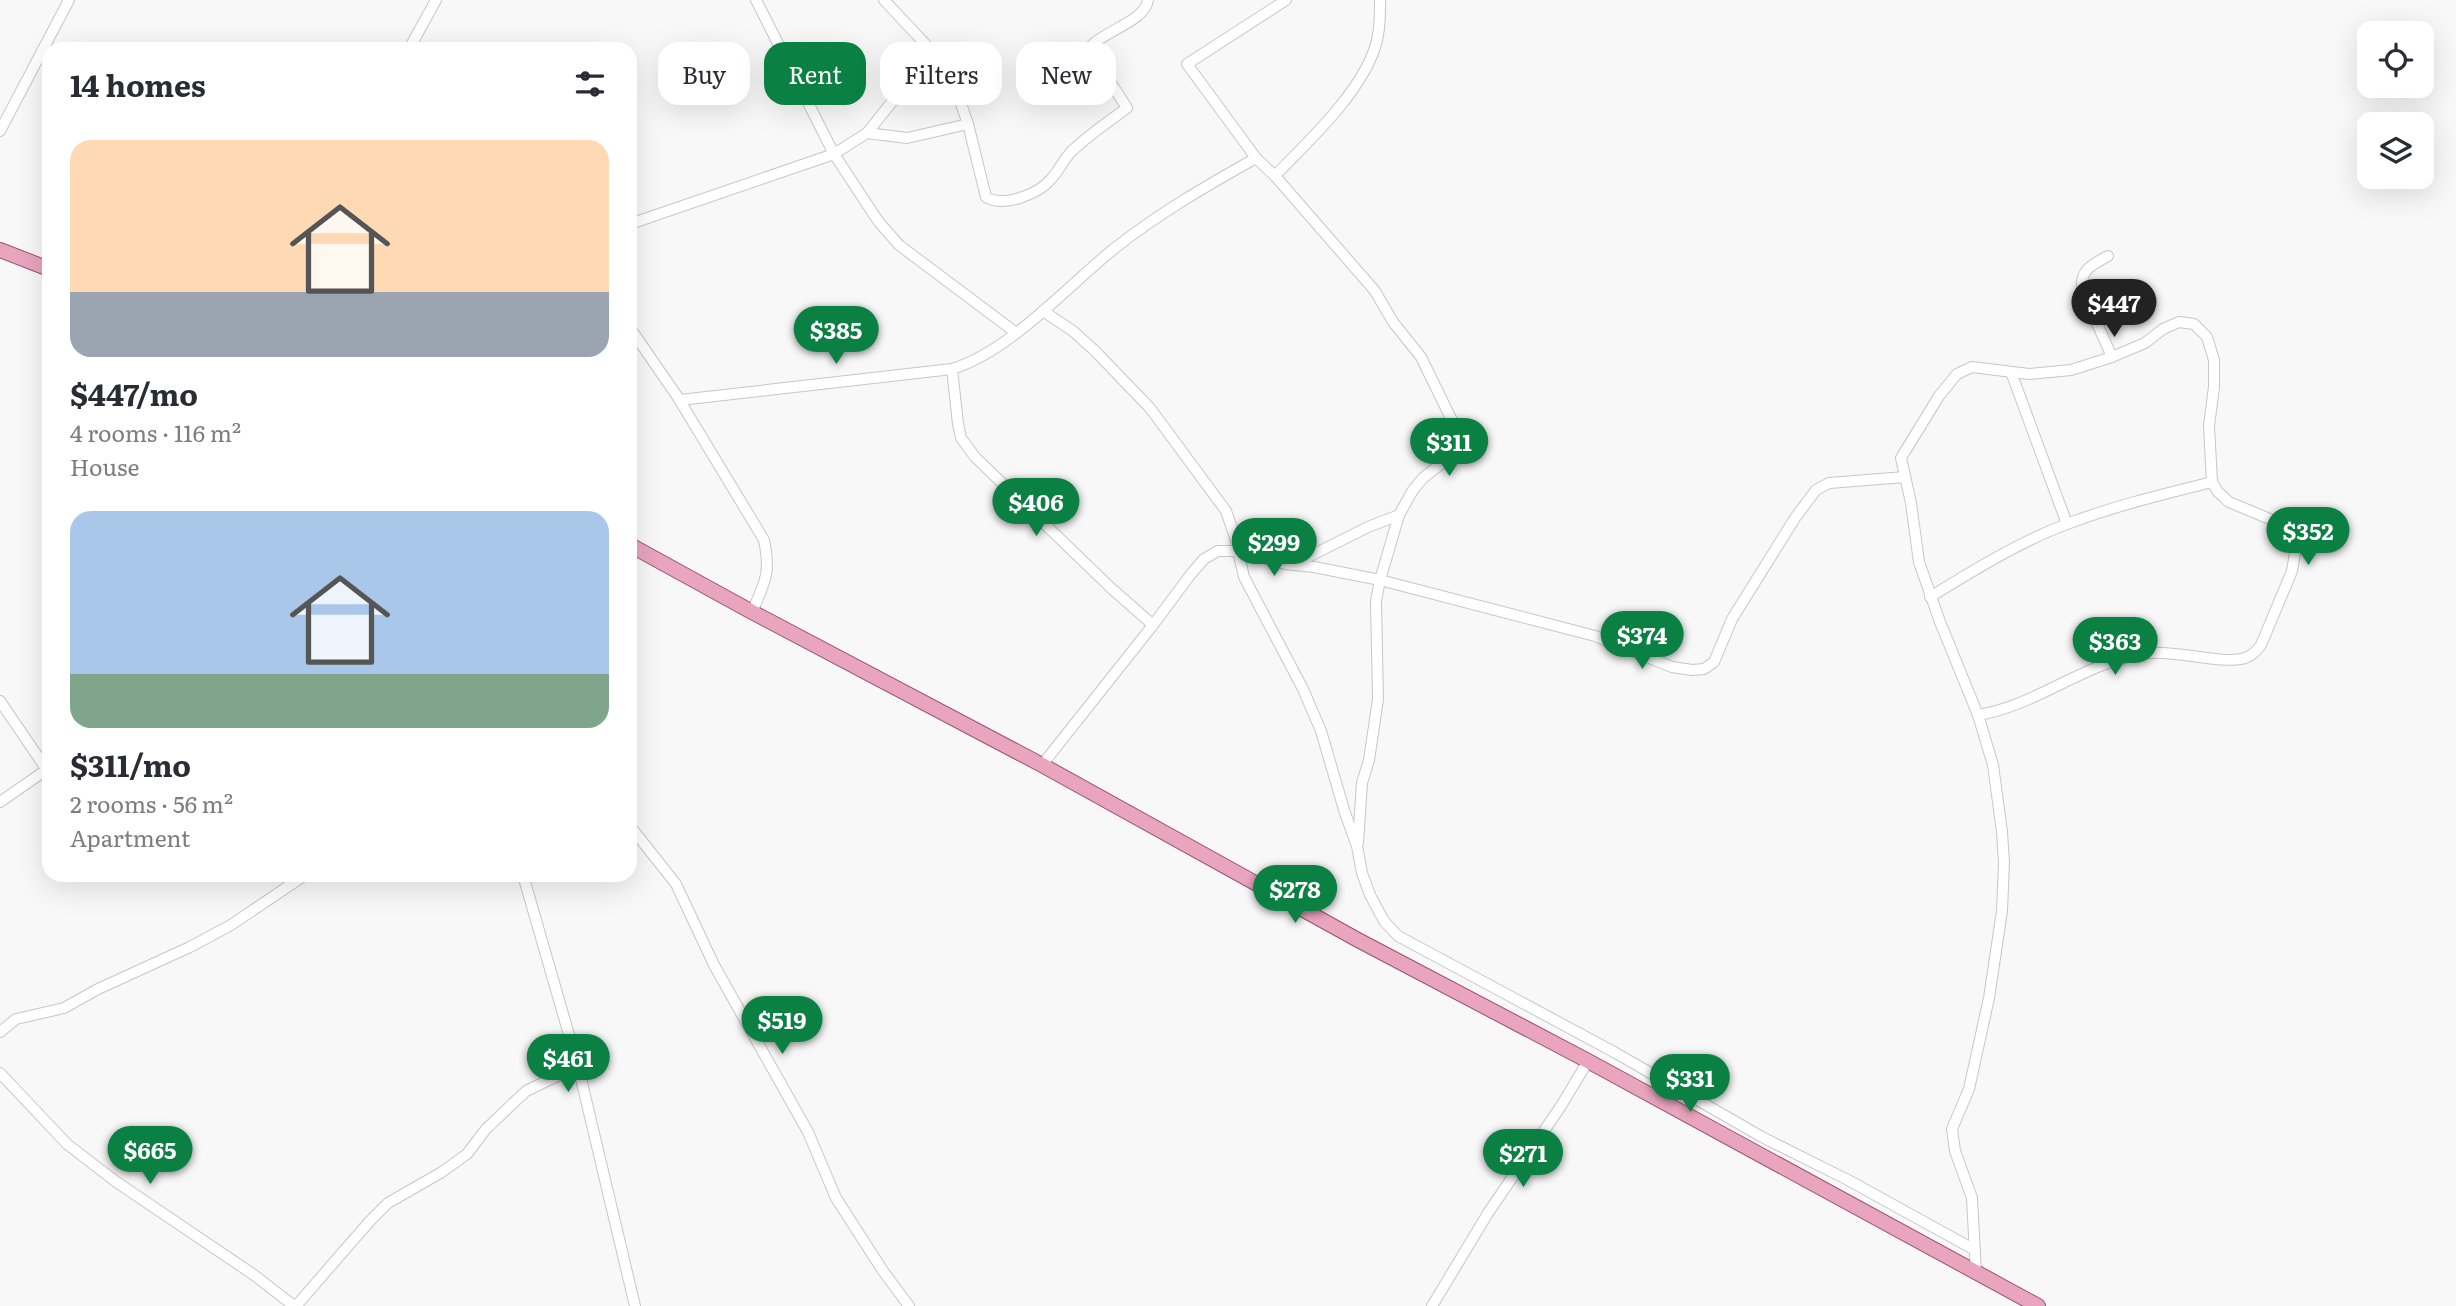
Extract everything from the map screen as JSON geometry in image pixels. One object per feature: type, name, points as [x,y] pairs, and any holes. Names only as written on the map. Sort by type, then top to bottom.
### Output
[{"type":"main road","points":[[1,254],[42,267]]},
{"type":"main road","points":[[637,549],[1042,765],[1358,940],[1588,1061],[2038,1306]]},
{"type":"street","points":[[47,42],[69,0]]},
{"type":"street","points":[[413,42],[436,0]]},
{"type":"street","points":[[755,0],[834,154],[878,221],[899,244],[1015,332]]},
{"type":"street","points":[[884,0],[923,42]]},
{"type":"street","points":[[961,105],[986,197],[1001,201],[1041,188],[1051,180],[1071,152],[1127,108],[1093,55],[1091,46],[1139,16],[1146,9],[1148,0]]},
{"type":"street","points":[[1286,0],[1187,64],[1256,158],[1275,176],[1375,291],[1393,322],[1421,357],[1462,441],[1461,449],[1423,478],[1413,490],[1399,515],[1380,580],[1376,601],[1378,699],[1369,760],[1362,783],[1357,846]]},
{"type":"street","points":[[1275,176],[1326,121],[1363,74],[1377,40],[1380,0]]},
{"type":"street","points":[[0,131],[42,51]]},
{"type":"street","points":[[637,222],[834,154],[867,133],[889,105]]},
{"type":"street","points":[[867,133],[907,138],[968,124]]},
{"type":"street","points":[[680,400],[952,369],[971,363],[990,353],[1043,311],[1118,246],[1184,200],[1256,158]]},
{"type":"street","points":[[2108,256],[2086,269],[2081,279],[2082,290],[2112,357]]},
{"type":"street","points":[[1043,311],[1073,331],[1150,408],[1226,511],[1244,577],[1297,677],[1321,731],[1370,895],[1384,921],[1398,936],[1614,1052],[1762,1137],[1848,1180],[1975,1250]]},
{"type":"street","points":[[1976,1274],[1972,1198],[1955,1151],[1952,1129],[1969,1089],[1978,1058],[2000,924],[2004,862],[1995,775],[1978,715],[1930,597],[1919,562],[1901,458],[1939,396],[1957,374],[1972,367],[2029,374],[2061,371],[2112,357],[2146,343],[2163,329],[2179,322],[2194,324],[2207,337],[2214,360],[2209,426],[2212,482],[2229,502],[2284,525],[2293,536],[2295,553],[2292,571],[2261,645],[2254,654],[2234,660],[2185,653],[2149,653],[2110,662],[2003,711],[1978,715]]},
{"type":"street","points":[[637,338],[680,400],[764,540],[769,562],[766,579],[752,612]]},
{"type":"street","points":[[952,369],[961,438],[975,457],[1153,625]]},
{"type":"street","points":[[2011,372],[2067,524]]},
{"type":"street","points":[[1042,765],[1204,559],[1218,551],[1238,551],[1272,562],[1380,580],[1595,635],[1672,667],[1704,669],[1714,662],[1732,619],[1795,518],[1816,490],[1829,483],[1905,477]]},
{"type":"street","points":[[1930,597],[1990,560],[2067,524],[2212,482]]},
{"type":"street","points":[[1286,564],[1304,559],[1368,527],[1399,515]]},
{"type":"street","points":[[0,701],[42,760]]},
{"type":"street","points":[[0,802],[42,773]]},
{"type":"street","points":[[637,835],[676,884],[714,965],[808,1132],[836,1198],[909,1306]]},
{"type":"street","points":[[0,1032],[16,1019],[64,1009],[98,989],[190,947],[231,925],[295,882]]},
{"type":"street","points":[[525,882],[578,1066],[635,1306]]},
{"type":"street","points":[[1432,1306],[1488,1213],[1561,1106],[1588,1061]]},
{"type":"street","points":[[0,1073],[67,1144],[115,1181],[295,1306],[388,1203],[442,1172],[467,1154],[494,1121],[526,1091],[578,1066]]}]
